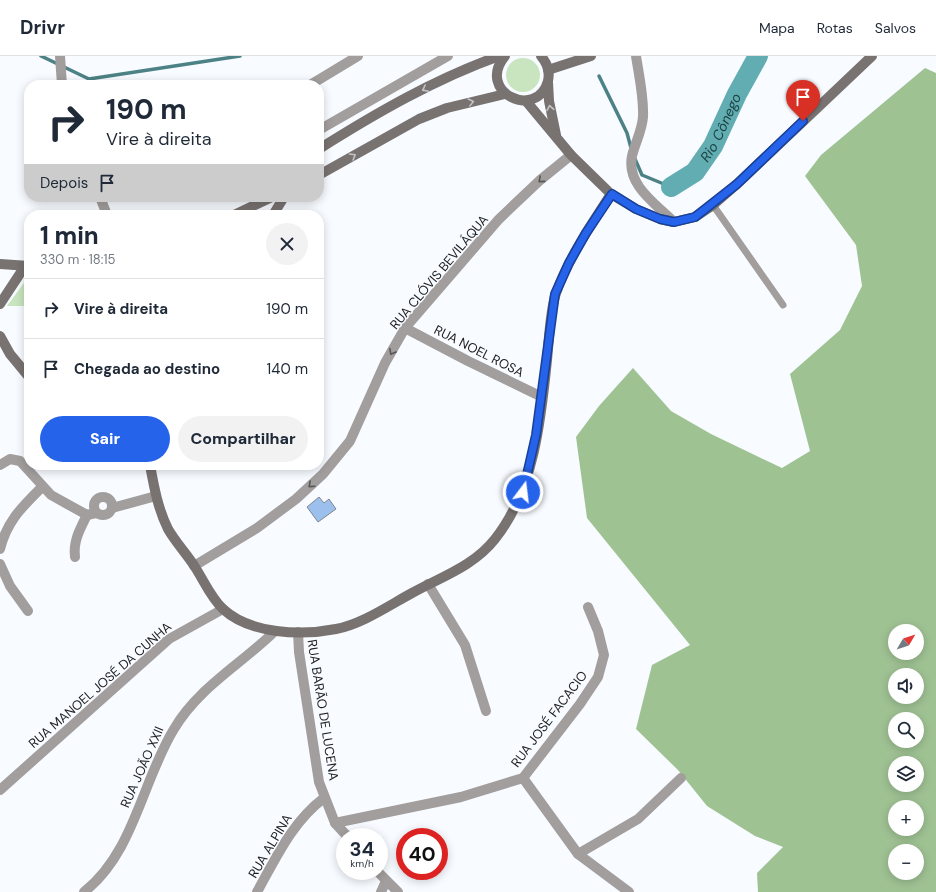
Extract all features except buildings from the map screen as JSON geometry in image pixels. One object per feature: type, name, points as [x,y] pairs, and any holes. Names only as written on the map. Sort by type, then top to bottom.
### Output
[{"type":"street","points":[[60,56],[61,80]]},
{"type":"street","points":[[318,80],[358,56]]},
{"type":"street","points":[[324,127],[448,56]]},
{"type":"street","points":[[324,146],[372,116],[465,68],[499,56]]},
{"type":"street","points":[[504,56],[499,64],[497,75],[499,85],[505,94],[515,99],[526,101],[540,94],[548,75],[591,56]]},
{"type":"street","points":[[541,56],[548,75],[549,101],[556,135]]},
{"type":"street","points":[[636,56],[642,108],[640,130],[632,155],[632,173],[636,184],[674,222]]},
{"type":"street","points":[[526,101],[542,122],[556,135],[571,155],[612,194],[636,209],[660,219],[674,222],[695,217],[713,205],[872,56]]},
{"type":"street","points":[[324,171],[426,116],[447,108],[505,94]]},
{"type":"street","name":"RUA CLÓVIS BEVILÁQUA","points":[[194,566],[257,528],[296,499],[324,474],[350,441],[385,363],[405,328],[499,219],[539,181],[571,155]]},
{"type":"street","points":[[298,632],[337,629],[370,616],[428,584],[468,565],[485,552],[510,520],[523,492],[533,453],[542,397],[555,294],[569,263],[586,233],[612,194]]},
{"type":"street","points":[[239,210],[247,202]]},
{"type":"street","points":[[244,210],[261,202]]},
{"type":"street","points":[[0,264],[24,266]]},
{"type":"street","points":[[0,304],[24,270]]},
{"type":"street","name":"RUA NOEL ROSA","points":[[405,328],[542,397]]},
{"type":"street","points":[[0,336],[10,354],[24,371]]},
{"type":"street","points":[[0,465],[10,459],[20,461],[24,466]]},
{"type":"street","points":[[28,470],[51,495],[91,514],[102,516],[108,514],[112,508],[156,496]]},
{"type":"street","name":"RUA BARÃO DE LUCENA","points":[[151,470],[156,496],[168,530],[223,610],[248,623],[274,632],[298,632],[299,652],[319,782],[324,798],[335,822],[340,828]]},
{"type":"street","points":[[0,549],[3,536],[11,520],[42,487]]},
{"type":"street","points":[[75,557],[75,539],[91,514],[95,501],[100,497],[106,498],[111,502],[112,508]]},
{"type":"street","points":[[0,564],[10,586],[28,610]]},
{"type":"street","points":[[428,584],[465,645],[486,711]]},
{"type":"street","name":"RUA JOSÉ FACACIO","points":[[335,822],[461,797],[523,778],[580,704],[598,677],[604,655],[598,631],[588,607]]},
{"type":"street","name":"RUA MANOEL JOSÉ DA CUNHA","points":[[0,790],[169,639],[223,610]]},
{"type":"street","name":"RUA JOÃO XXII","points":[[84,892],[105,871],[118,852],[158,760],[174,728],[185,712],[205,690],[274,632]]},
{"type":"street","points":[[523,778],[578,854],[629,892]]},
{"type":"street","points":[[578,854],[638,819],[681,778]]},
{"type":"street","name":"RUA ALPINA","points":[[257,892],[295,827],[306,814],[324,798]]},
{"type":"street","points":[[381,892],[386,881],[398,892]]},
{"type":"lane","points":[[713,205],[783,305]]},
{"type":"green space","points":[[526,58],[533,60],[538,65],[540,75],[538,85],[533,90],[520,92],[513,90],[508,85],[506,72],[508,65],[513,60]]},
{"type":"green space","points":[[925,68],[936,73],[936,892],[758,892],[757,873],[783,847],[755,836],[707,806],[678,770],[636,729],[652,665],[690,645],[587,518],[576,437],[599,406],[633,368],[671,411],[711,434],[782,468],[810,451],[790,374],[840,330],[862,286],[856,245],[805,176],[821,155]]},
{"type":"green space","points":[[24,283],[24,306],[7,306]]},
{"type":"waterway","points":[[41,56],[89,79],[240,56]]},
{"type":"waterway","name":"Rio Cônego","points":[[671,187],[695,172],[713,146],[737,94],[758,56]]},
{"type":"waterway","points":[[599,76],[627,133],[631,148]]},
{"type":"waterway","points":[[635,159],[642,175],[671,187]]},
{"type":"route","points":[[523,492],[536,435],[546,371],[555,294],[569,263],[586,233],[612,194],[636,209],[660,219],[674,222],[695,217],[713,205],[737,184],[803,121]]}]
